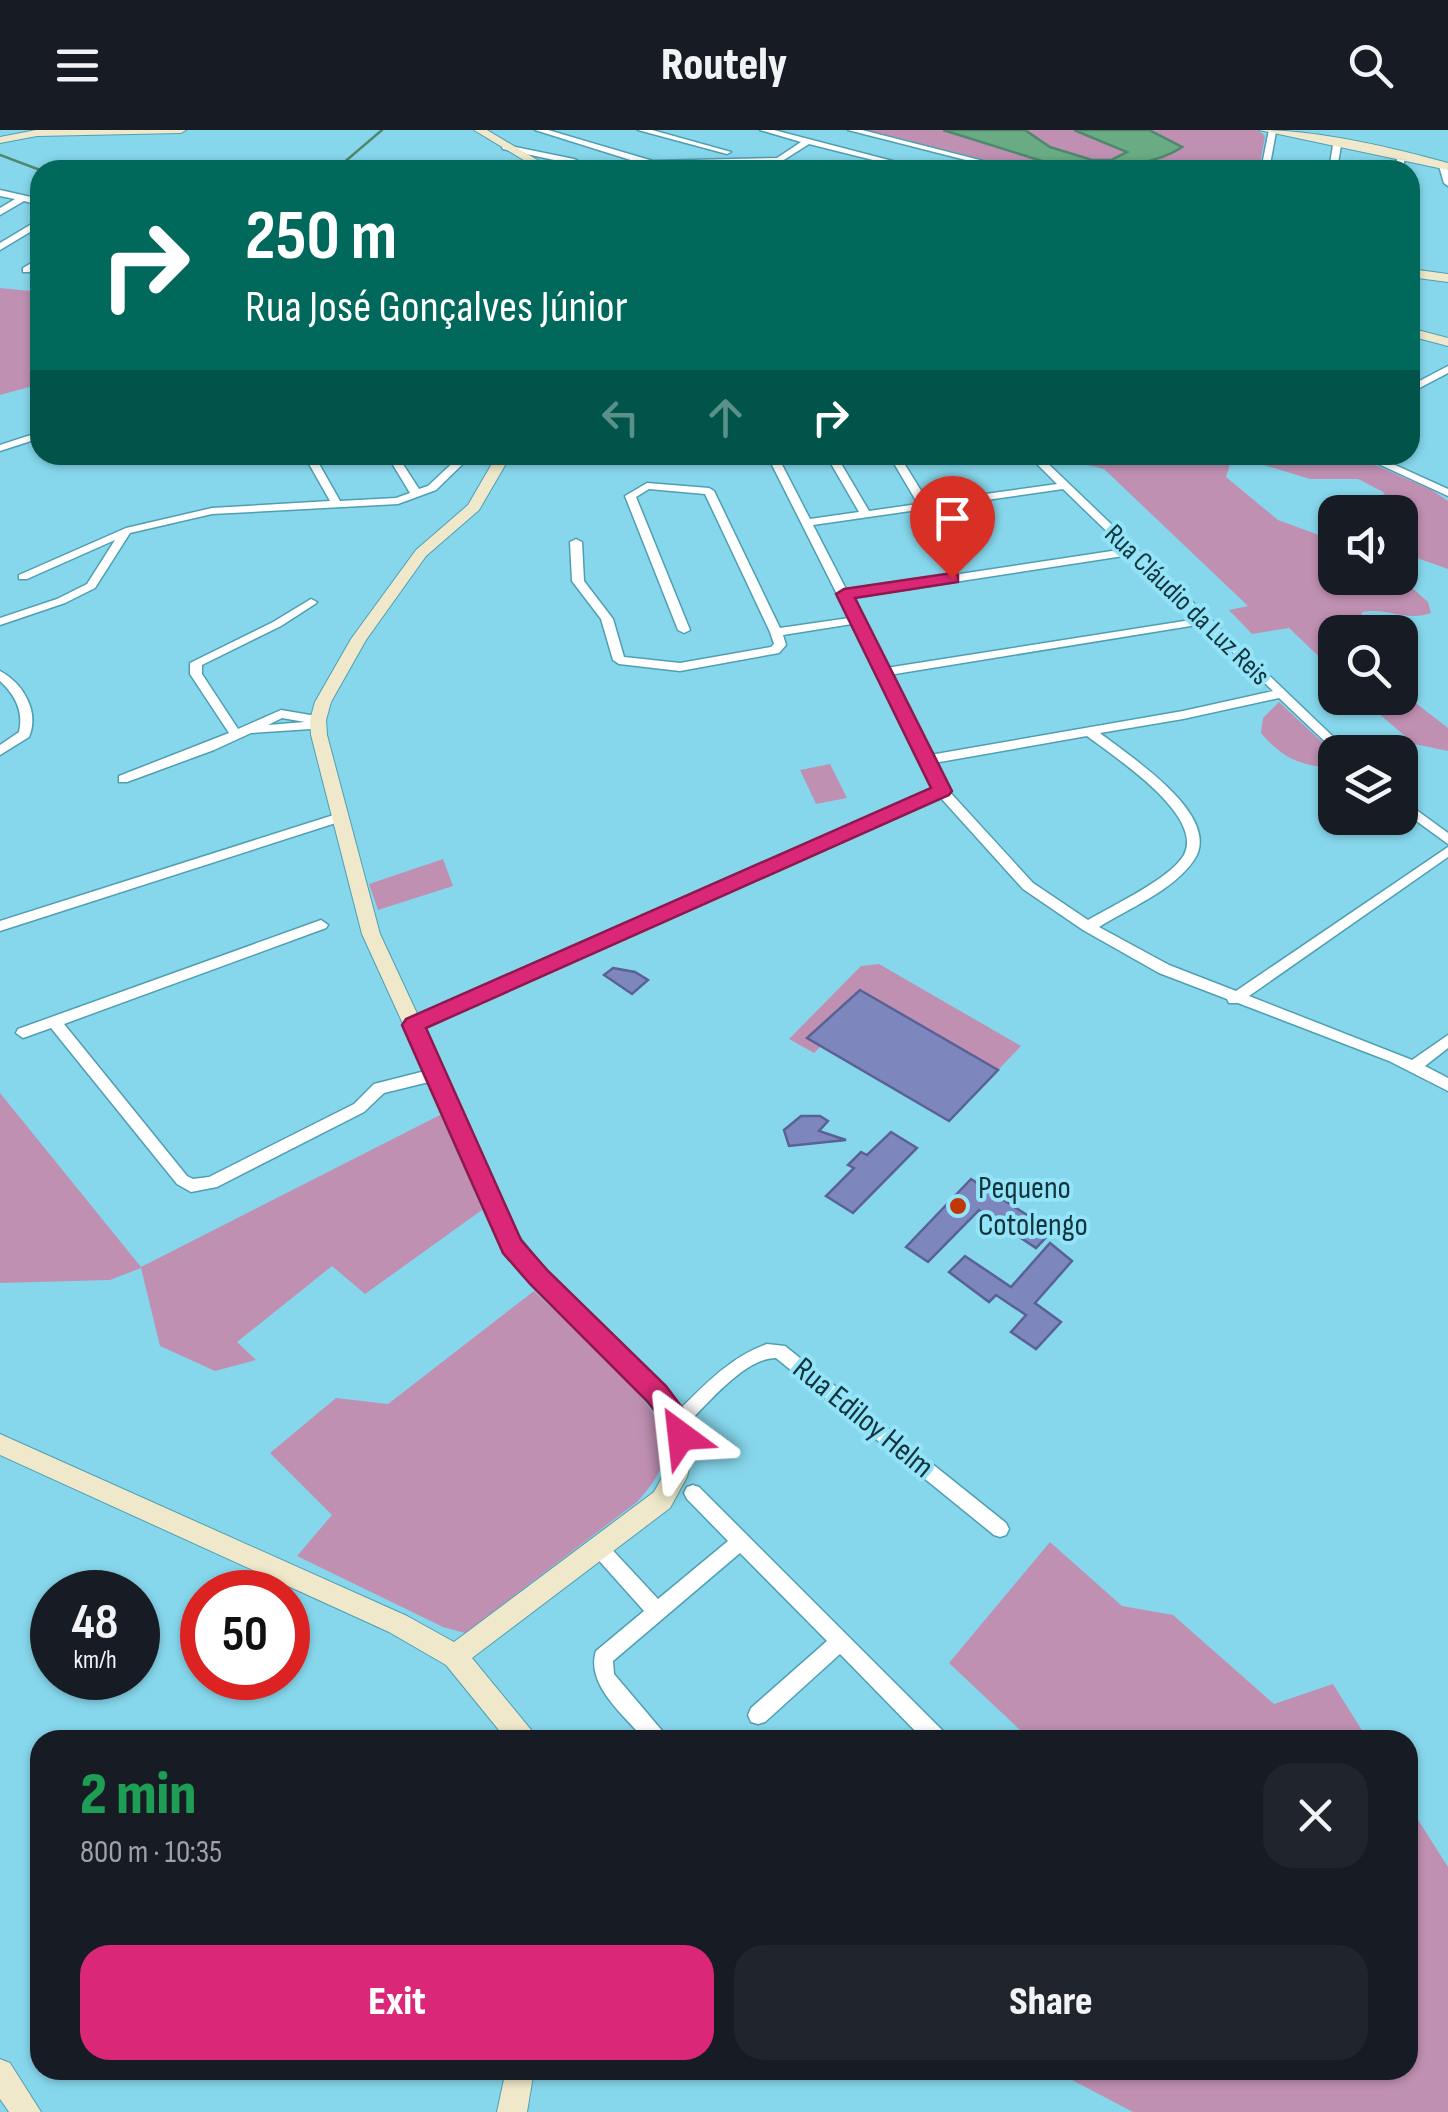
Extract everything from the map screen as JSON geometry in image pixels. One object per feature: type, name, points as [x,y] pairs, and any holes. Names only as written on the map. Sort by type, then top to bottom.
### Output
[{"type":"main road","points":[[0,140],[37,133],[181,130]]},
{"type":"main road","points":[[479,130],[529,160]]},
{"type":"main road","points":[[1268,131],[1446,166]]},
{"type":"main road","points":[[1420,274],[1448,278]]},
{"type":"main road","points":[[1420,335],[1448,342]]},
{"type":"main road","points":[[455,1656],[650,1510],[669,1489],[680,1456],[678,1422],[657,1394],[539,1278],[512,1246],[371,934],[318,722],[329,688],[372,620],[421,554],[474,506],[498,465]]},
{"type":"main road","points":[[0,1444],[398,1624],[455,1656],[515,1730]]},
{"type":"main road","points":[[1,2075],[26,2112]]},
{"type":"main road","points":[[512,2112],[518,2080]]},
{"type":"street","points":[[539,130],[637,160]]},
{"type":"street","points":[[642,130],[727,152]]},
{"type":"street","points":[[764,130],[883,160]]},
{"type":"street","points":[[852,130],[974,160]]},
{"type":"street","points":[[1265,160],[1268,131]]},
{"type":"street","points":[[779,160],[807,141]]},
{"type":"street","points":[[502,146],[566,160]]},
{"type":"street","points":[[1334,160],[1336,146]]},
{"type":"street","points":[[1401,160],[1402,155]]},
{"type":"street","points":[[614,160],[621,156]]},
{"type":"street","points":[[1446,166],[1448,183]]},
{"type":"street","points":[[0,192],[30,200]]},
{"type":"street","points":[[0,212],[22,198]]},
{"type":"street","points":[[0,247],[30,228]]},
{"type":"street","points":[[26,270],[30,267]]},
{"type":"street","points":[[1420,385],[1448,370]]},
{"type":"street","points":[[0,448],[30,438]]},
{"type":"street","points":[[315,465],[338,506]]},
{"type":"street","points":[[398,465],[416,495]]},
{"type":"street","points":[[23,577],[122,533],[194,514],[387,503],[416,495],[439,482],[457,465]]},
{"type":"street","points":[[777,465],[942,791],[1028,886],[1088,927],[1164,970],[1415,1066],[1448,1085]]},
{"type":"street","points":[[837,465],[866,515]]},
{"type":"street","points":[[900,465],[925,506]]},
{"type":"street","name":"Rua Cláudio da Luz Reis","points":[[1043,465],[1324,735]]},
{"type":"street","points":[[1386,465],[1448,493]]},
{"type":"street","points":[[807,524],[1065,486]]},
{"type":"street","points":[[576,542],[578,582],[607,619],[619,660],[687,666],[775,650],[780,645],[774,628],[712,493],[641,487],[631,493],[684,630]]},
{"type":"street","points":[[0,622],[83,592],[97,580],[122,533]]},
{"type":"street","points":[[844,594],[1132,551]]},
{"type":"street","points":[[236,734],[196,674],[196,664],[312,602]]},
{"type":"street","points":[[774,628],[856,616]]},
{"type":"street","points":[[885,672],[1203,620]]},
{"type":"street","points":[[0,675],[15,689],[28,722],[25,734],[0,750]]},
{"type":"street","points":[[924,760],[1278,694]]},
{"type":"street","points":[[123,779],[236,734],[318,722]]},
{"type":"street","points":[[1088,927],[1180,867],[1195,847],[1196,837],[1181,807],[1090,732]]},
{"type":"street","points":[[413,1025],[942,791]]},
{"type":"street","points":[[1418,816],[1448,840]]},
{"type":"street","points":[[0,926],[340,817]]},
{"type":"street","points":[[1234,998],[1448,851]]},
{"type":"street","points":[[22,1033],[321,925]]},
{"type":"street","points":[[54,1022],[182,1180],[191,1186],[212,1183],[359,1108],[380,1088],[437,1074]]},
{"type":"street","points":[[1415,1066],[1448,1040]]},
{"type":"street","name":"Rua Ediloy Helm","points":[[678,1422],[751,1356],[769,1348],[779,1351],[1000,1529]]},
{"type":"street","points":[[693,1493],[928,1730]]},
{"type":"street","points":[[649,1730],[605,1678],[603,1657],[741,1541]]},
{"type":"street","points":[[600,1548],[656,1611]]},
{"type":"street","points":[[758,1715],[840,1641]]},
{"type":"shaded area","points":[[863,130],[1258,130],[1265,136],[1261,160],[984,160]]},
{"type":"shaded area","points":[[943,130],[1025,130],[1050,147],[1092,160],[1039,160]]},
{"type":"shaded area","points":[[1074,130],[1149,130],[1182,147],[1157,159],[1111,160],[1127,152]]},
{"type":"shaded area","points":[[0,288],[30,291],[30,387],[0,395]]},
{"type":"shaded area","points":[[1088,465],[1230,465],[1226,477],[1278,520],[1318,535],[1318,595],[1418,593],[1428,602],[1431,613],[1318,615],[1318,656],[1289,628],[1252,634],[1229,610],[1248,606],[1104,469]]},
{"type":"shaded area","points":[[1264,465],[1375,465],[1430,489],[1448,501],[1448,569],[1418,558],[1418,495],[1383,495],[1358,479],[1310,479]]},
{"type":"shaded area","points":[[1279,702],[1318,738],[1318,766],[1294,760],[1277,749],[1261,733],[1263,718]]},
{"type":"shaded area","points":[[1418,705],[1448,728],[1448,751],[1418,745],[1418,735],[1404,735],[1381,715],[1418,715]]},
{"type":"shaded area","points":[[830,764],[847,798],[816,804],[800,770]]},
{"type":"shaded area","points":[[443,859],[453,886],[378,910],[369,884]]},
{"type":"shaded area","points":[[879,964],[1021,1046],[998,1070],[860,990],[808,1037],[821,1046],[814,1053],[789,1039],[861,966]]},
{"type":"shaded area","points":[[0,1093],[141,1267],[442,1114],[482,1210],[365,1294],[332,1266],[237,1342],[256,1360],[215,1371],[160,1346],[141,1268],[110,1280],[0,1283]]},
{"type":"shaded area","points":[[534,1291],[626,1381],[657,1418],[665,1443],[663,1462],[637,1502],[465,1633],[443,1627],[297,1556],[332,1515],[270,1453],[336,1398],[388,1404]]},
{"type":"shaded area","points":[[1050,1542],[1122,1606],[1173,1615],[1274,1704],[1333,1684],[1362,1730],[1020,1730],[949,1663]]},
{"type":"shaded area","points":[[1418,1820],[1448,1867],[1448,2112],[1133,2112],[1072,2080],[1418,2080]]},
{"type":"building","points":[[613,968],[635,972],[648,980],[632,994],[604,975]]},
{"type":"building","name":"Pequeno Cotolengo","points":[[860,990],[998,1070],[949,1121],[807,1038]]},
{"type":"building","points":[[801,1116],[820,1116],[828,1121],[819,1131],[846,1140],[789,1146],[784,1130]]},
{"type":"building","name":"Pequeno Cotolengo","points":[[891,1132],[917,1148],[853,1213],[826,1196],[854,1168],[848,1165],[861,1152],[867,1155]]},
{"type":"building","name":"Pequeno Cotolengo","points":[[971,1179],[1052,1231],[1036,1248],[979,1210],[928,1262],[906,1247]]},
{"type":"building","points":[[1050,1243],[1072,1261],[1035,1303],[1061,1322],[1036,1349],[1011,1332],[1026,1315],[996,1295],[989,1302],[949,1272],[965,1256],[1011,1287]]},
{"type":"waterway","points":[[347,160],[382,130]]},
{"type":"waterway","points":[[0,155],[30,166]]},
{"type":"place","name":"Pequeno Cotolengo","points":[[958,1206]]},
{"type":"route","points":[[681,1436],[678,1422],[657,1394],[539,1278],[512,1246],[413,1025],[942,791],[844,594],[952,578]]}]
